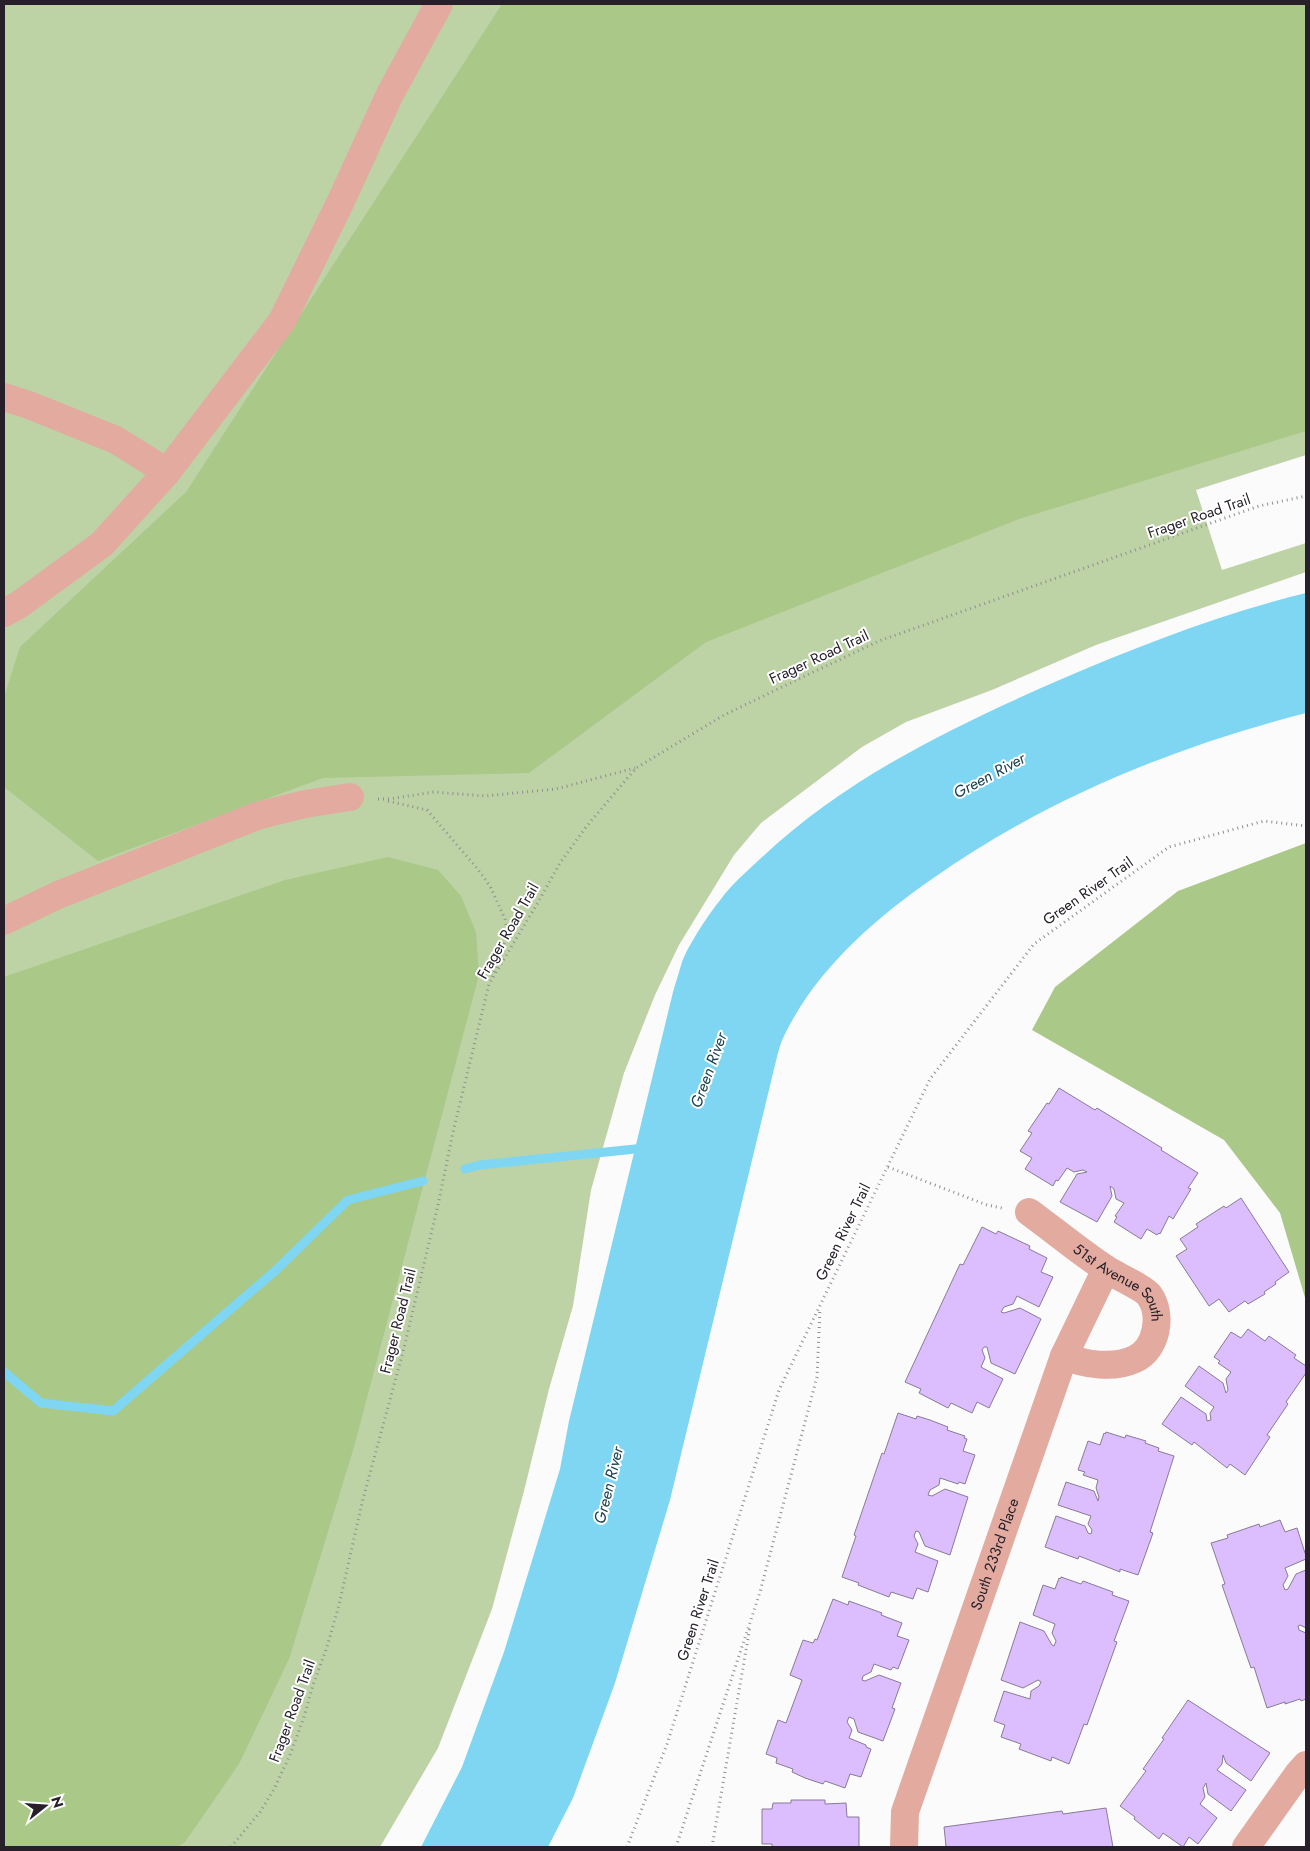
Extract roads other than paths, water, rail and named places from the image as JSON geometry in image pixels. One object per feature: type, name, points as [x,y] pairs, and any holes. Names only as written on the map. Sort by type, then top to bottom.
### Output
[{"type":"street","points":[[4,613],[20,604],[102,544],[167,472],[282,321],[341,201],[390,94],[440,4]]},
{"type":"street","points":[[4,396],[116,440],[167,472]]},
{"type":"street","points":[[4,921],[58,895],[258,816],[305,804],[350,798]]},
{"type":"street","name":"51st Avenue South","points":[[1029,1212],[1106,1269],[1149,1294],[1155,1310],[1157,1325],[1153,1338],[1137,1359],[1110,1364],[1080,1362],[1064,1356]]},
{"type":"street","name":"South 233rd Place","points":[[904,1847],[904,1812],[1064,1356],[1106,1269]]},
{"type":"street","points":[[1246,1847],[1306,1765]]},
{"type":"water","name":"Green River","points":[[1306,593],[1306,713],[1207,742],[1159,759],[1065,800],[1020,824],[975,850],[888,912],[848,948],[812,989],[797,1012],[779,1048],[670,1500],[615,1683],[573,1798],[548,1847],[421,1847],[462,1767],[504,1652],[560,1469],[569,1421],[673,992],[685,955],[710,913],[734,884],[759,860],[826,804],[862,780],[938,737],[977,717],[1118,655],[1211,621]]},
{"type":"waterway","points":[[465,1169],[480,1165],[645,1148]]},
{"type":"waterway","points":[[4,1372],[41,1403],[113,1411],[276,1270],[348,1200],[423,1181]]}]
